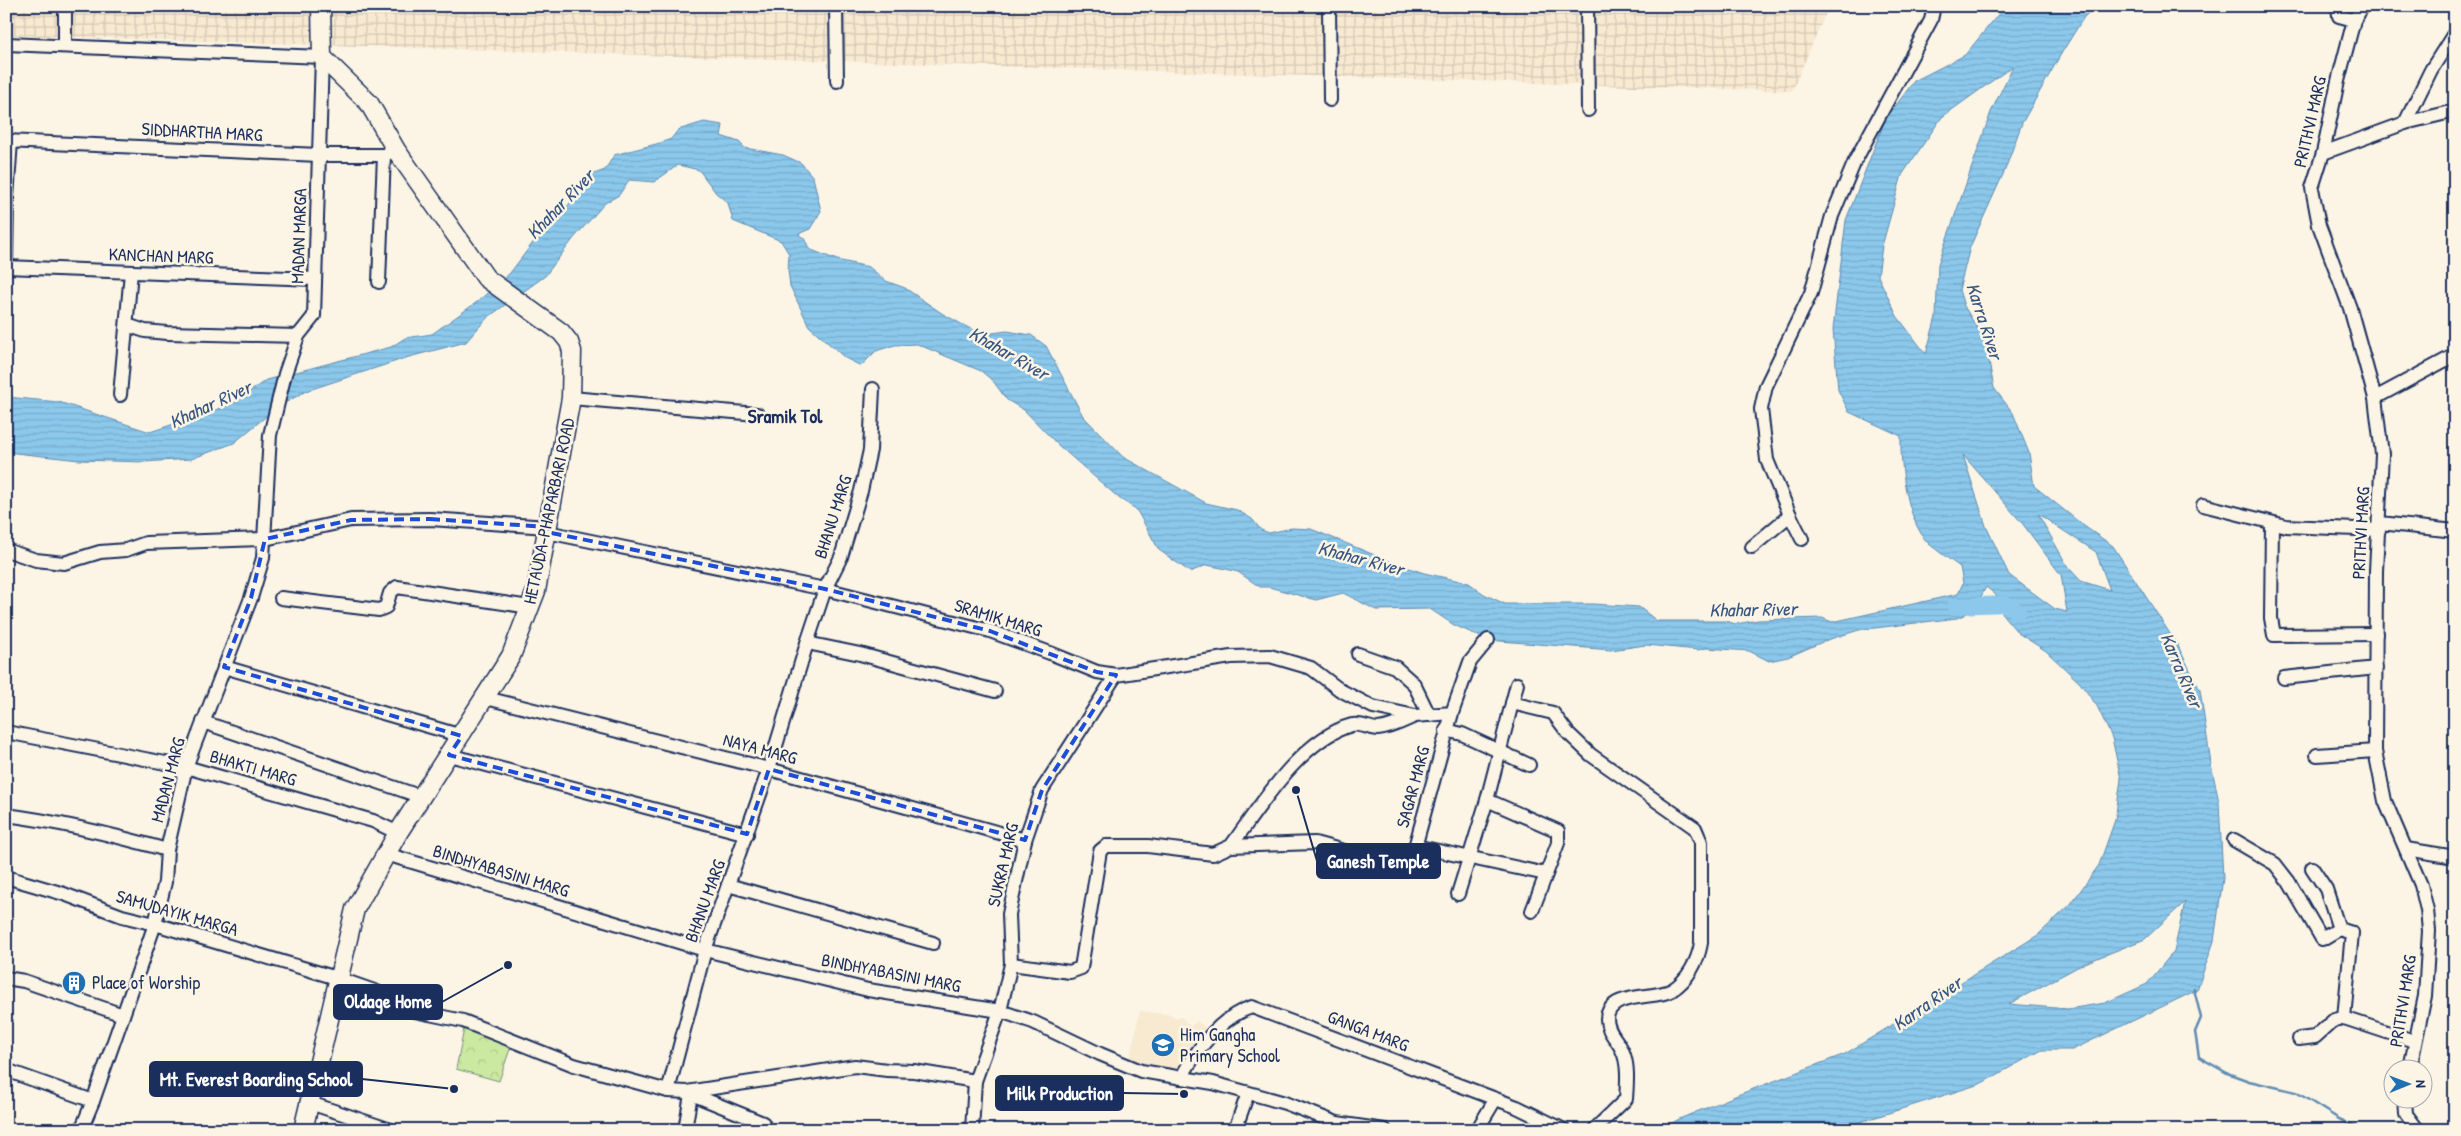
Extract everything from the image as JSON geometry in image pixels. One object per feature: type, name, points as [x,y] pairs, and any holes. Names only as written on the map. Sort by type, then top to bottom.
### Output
[{"type":"highway","points":[[321,6],[322,57]]},
{"type":"highway","name":"HETAUDA-PHAPARBARI ROAD","points":[[303,1130],[340,980],[355,909],[398,833],[462,736],[511,656],[530,608],[536,591],[571,398],[573,370],[569,342],[561,332],[486,278],[390,153],[369,103],[322,57]]},
{"type":"street","points":[[65,6],[66,46]]},
{"type":"street","points":[[836,6],[836,81]]},
{"type":"street","points":[[1329,6],[1330,100]]},
{"type":"street","points":[[1587,6],[1588,110]]},
{"type":"street","points":[[1802,539],[1790,516],[1767,460],[1761,409],[1766,386],[1811,293],[1832,216],[1855,161],[1930,20],[1934,6]]},
{"type":"street","points":[[2338,6],[2339,16],[2354,20]]},
{"type":"street","name":"PRITHVI MARG","points":[[2363,6],[2354,20],[2338,81],[2323,153],[2312,188],[2319,225],[2350,308],[2375,398],[2382,454],[2376,634],[2375,751],[2385,801],[2421,885],[2428,910],[2429,931],[2425,996],[2411,1058]]},
{"type":"street","points":[[2405,122],[2432,70],[2455,32]]},
{"type":"street","points":[[6,44],[322,57]]},
{"type":"street","name":"MADAN MARGA","points":[[298,336],[314,316],[322,57]]},
{"type":"street","points":[[2323,153],[2405,122],[2455,111]]},
{"type":"street","points":[[6,267],[8,141]]},
{"type":"street","name":"SIDDHARTHA MARG","points":[[8,141],[319,155],[390,153]]},
{"type":"street","points":[[379,282],[390,153]]},
{"type":"street","name":"KANCHAN MARG","points":[[6,267],[315,279]]},
{"type":"street","points":[[120,395],[132,272]]},
{"type":"street","points":[[127,325],[145,331],[167,333],[298,336]]},
{"type":"street","name":"MADAN MARG","points":[[81,1130],[155,924],[165,882],[168,850],[186,767],[251,598],[263,558],[270,435],[285,374],[298,336]]},
{"type":"street","points":[[2375,398],[2455,356]]},
{"type":"street","name":"BHANU MARG","points":[[668,1091],[705,950],[769,769],[825,589],[841,557],[861,491],[870,450],[873,389]]},
{"type":"street","points":[[571,398],[757,414]]},
{"type":"street","points":[[2203,505],[2286,526],[2379,526],[2455,531]]},
{"type":"street","points":[[1752,546],[1790,516]]},
{"type":"street","name":"SRAMIK MARG","points":[[6,550],[36,560],[64,563],[100,552],[126,550],[146,543],[265,539],[350,520],[430,519],[547,530],[825,589],[990,631],[1050,652],[1097,672],[1116,674],[1231,657],[1270,656],[1311,668],[1340,690],[1373,707],[1415,716],[1452,713]]},
{"type":"street","points":[[2272,523],[2271,618],[2274,635],[2376,634]]},
{"type":"street","points":[[281,598],[379,610],[386,607],[390,593],[397,587],[530,608]]},
{"type":"street","name":"SAGAR MARG","points":[[1231,846],[1315,843],[1409,869],[1446,730],[1470,662],[1488,640]]},
{"type":"street","points":[[807,643],[860,654],[995,691]]},
{"type":"street","points":[[1358,654],[1395,667],[1414,684],[1429,715]]},
{"type":"street","points":[[224,667],[462,736]]},
{"type":"street","points":[[2284,678],[2376,668]]},
{"type":"street","name":"SUKRA MARG","points":[[972,1130],[975,1081],[1000,1011],[1011,964],[1009,914],[1025,840],[1042,790],[1116,674]]},
{"type":"street","points":[[1458,894],[1487,800],[1517,684]]},
{"type":"street","name":"NAYA MARG","points":[[486,698],[769,769],[1025,840]]},
{"type":"street","points":[[1512,702],[1553,713],[1568,733],[1591,755],[1695,828],[1701,842],[1702,933],[1699,956],[1686,978],[1671,991],[1622,1001],[1611,1008],[1607,1018],[1608,1026],[1622,1050],[1627,1071],[1626,1099],[1594,1130]]},
{"type":"street","points":[[1011,964],[1070,972],[1081,968],[1100,851],[1106,846],[1148,846],[1213,854],[1231,846],[1301,755],[1318,741],[1354,725],[1378,729],[1415,716]]},
{"type":"street","points":[[204,722],[422,797]]},
{"type":"street","points":[[1446,730],[1462,734],[1529,765]]},
{"type":"street","name":"BHAKTI MARG","points":[[6,732],[186,767],[373,821],[398,833]]},
{"type":"street","points":[[2317,755],[2375,751]]},
{"type":"street","points":[[449,755],[747,834]]},
{"type":"street","points":[[1487,800],[1558,831],[1558,843],[1532,911]]},
{"type":"street","points":[[6,815],[42,819],[106,833],[168,850]]},
{"type":"street","points":[[2234,840],[2275,864],[2289,882],[2322,939],[2339,929],[2352,933],[2344,1018]]},
{"type":"street","points":[[1415,846],[1546,874]]},
{"type":"street","points":[[2406,849],[2455,857]]},
{"type":"street","name":"BINDHYABASINI MARG","points":[[386,854],[705,950],[868,990],[1000,1011],[1033,1022],[1141,1071],[1213,1083],[1285,1103],[1337,1122],[1385,1130]]},
{"type":"street","points":[[2312,868],[2326,889],[2339,929]]},
{"type":"street","name":"SAMUDAYIK MARGA","points":[[6,877],[64,894],[122,916],[155,924],[340,980]]},
{"type":"street","points":[[728,885],[933,943]]},
{"type":"street","points":[[6,978],[24,981],[123,1015]]},
{"type":"street","points":[[340,980],[377,992],[395,1007],[463,1021],[574,1065],[668,1091],[689,1093],[854,1066],[914,1071],[975,1081]]},
{"type":"street","name":"GANGA MARG","points":[[1181,1078],[1191,1060],[1227,1020],[1240,1011],[1252,1008],[1345,1041],[1517,1107],[1564,1130]]},
{"type":"street","points":[[2299,1039],[2314,1037],[2334,1020],[2344,1018],[2414,1041]]},
{"type":"street","points":[[6,1070],[93,1101]]},
{"type":"street","points":[[689,1093],[763,1123]]},
{"type":"street","points":[[685,1130],[689,1093]]},
{"type":"street","points":[[1235,1130],[1248,1093]]},
{"type":"street","points":[[1477,1130],[1495,1100]]},
{"type":"street","points":[[310,1103],[391,1130]]},
{"type":"street","points":[[2406,1108],[2406,1114],[2418,1130]]},
{"type":"highlighted area","points":[[430,519],[548,527],[547,532],[825,589],[990,631],[1097,672],[1116,675],[1042,790],[1025,840],[769,769],[747,834],[449,755],[462,736],[224,667],[251,598],[265,539],[351,520]]},
{"type":"shaded area","points":[[6,6],[1829,6],[1792,91],[6,35]]},
{"type":"shaded area","name":"Him Gangha Primary School","points":[[1140,1011],[1172,1015],[1174,1018],[1182,1017],[1190,1027],[1197,1021],[1205,1027],[1176,1072],[1129,1062]]},
{"type":"green space","points":[[464,1029],[511,1046],[499,1081],[456,1069]]},
{"type":"water","name":"Karra River","points":[[2005,6],[2096,6],[2084,17],[2022,123],[2005,170],[1970,247],[1959,290],[1964,306],[1985,341],[1994,388],[2013,413],[2029,453],[2034,486],[2084,526],[2113,546],[2178,646],[2200,690],[2211,764],[2219,802],[2223,878],[2214,941],[2197,990],[2072,1050],[2042,1050],[1980,1084],[1835,1130],[1660,1130],[1679,1119],[1845,1054],[2038,935],[2070,905],[2099,865],[2115,820],[2121,779],[2112,738],[2097,706],[2080,683],[2046,651],[2018,633],[2003,615],[1996,595],[1986,587],[1974,610],[1957,618],[1859,630],[1827,640],[1788,657],[1769,661],[1749,651],[1706,648],[1698,650],[1646,645],[1611,650],[1488,640],[1454,625],[1430,609],[1376,610],[1343,593],[1316,600],[1269,587],[1260,587],[1238,572],[1207,565],[1190,572],[1159,550],[1136,509],[1120,499],[1058,445],[1024,410],[1007,400],[993,381],[981,371],[917,344],[895,345],[876,351],[861,366],[845,358],[809,326],[790,286],[789,254],[781,241],[733,221],[728,203],[716,193],[699,170],[678,165],[654,182],[629,180],[619,195],[605,203],[574,238],[545,276],[487,318],[466,342],[409,357],[306,391],[276,408],[234,443],[191,459],[144,462],[79,460],[6,452],[6,397],[59,402],[150,432],[233,404],[266,380],[391,347],[405,338],[432,334],[477,302],[510,273],[538,236],[556,220],[594,174],[605,170],[614,155],[671,139],[678,130],[704,122],[723,125],[721,136],[739,142],[745,148],[783,155],[801,163],[813,177],[821,211],[810,229],[798,234],[805,239],[809,249],[837,260],[869,267],[886,281],[905,288],[943,314],[984,334],[1007,331],[1031,335],[1046,346],[1083,416],[1123,457],[1206,503],[1237,510],[1252,519],[1261,530],[1269,533],[1292,528],[1311,529],[1394,563],[1424,573],[1469,583],[1484,594],[1505,604],[1593,604],[1639,607],[1657,621],[1725,621],[1736,624],[1758,620],[1822,618],[1832,622],[1958,594],[1963,583],[1960,567],[1929,544],[1915,522],[1906,493],[1901,436],[1849,412],[1838,390],[1833,329],[1846,220],[1885,120],[1914,81],[1965,55]],"holes":[[[2013,66],[1991,112],[1938,264],[1936,317],[1926,354],[1897,316],[1878,276],[1882,246],[1902,175],[1942,117]],[[1963,455],[2022,523],[2061,575],[2067,612],[2055,609],[2009,575],[1986,526]],[[2038,514],[2096,552],[2110,590],[2081,581],[2068,567]],[[2185,902],[2174,951],[2147,984],[2105,1003],[2068,1009],[2009,1004],[2085,963],[2145,939]]]},
{"type":"waterway","name":"Khahar River","points":[[1955,606],[2007,604],[2018,612]]},
{"type":"waterway","points":[[2194,989],[2201,1018],[2195,1032],[2199,1057],[2227,1073],[2249,1081],[2296,1092],[2339,1119],[2364,1130]]},
{"type":"place","name":"Ganesh Temple","points":[[1296,790]]},
{"type":"place","name":"Oldage Home","points":[[508,965]]},
{"type":"place","name":"Place of Worship","points":[[74,983]]},
{"type":"place","name":"Him Gangha Primary School","points":[[1163,1045]]},
{"type":"place","name":"Mt. Everest Boarding School","points":[[454,1089]]},
{"type":"place","name":"Milk Production","points":[[1184,1094]]},
{"type":"district","name":"Sramik Tol","points":[[785,416]]}]
